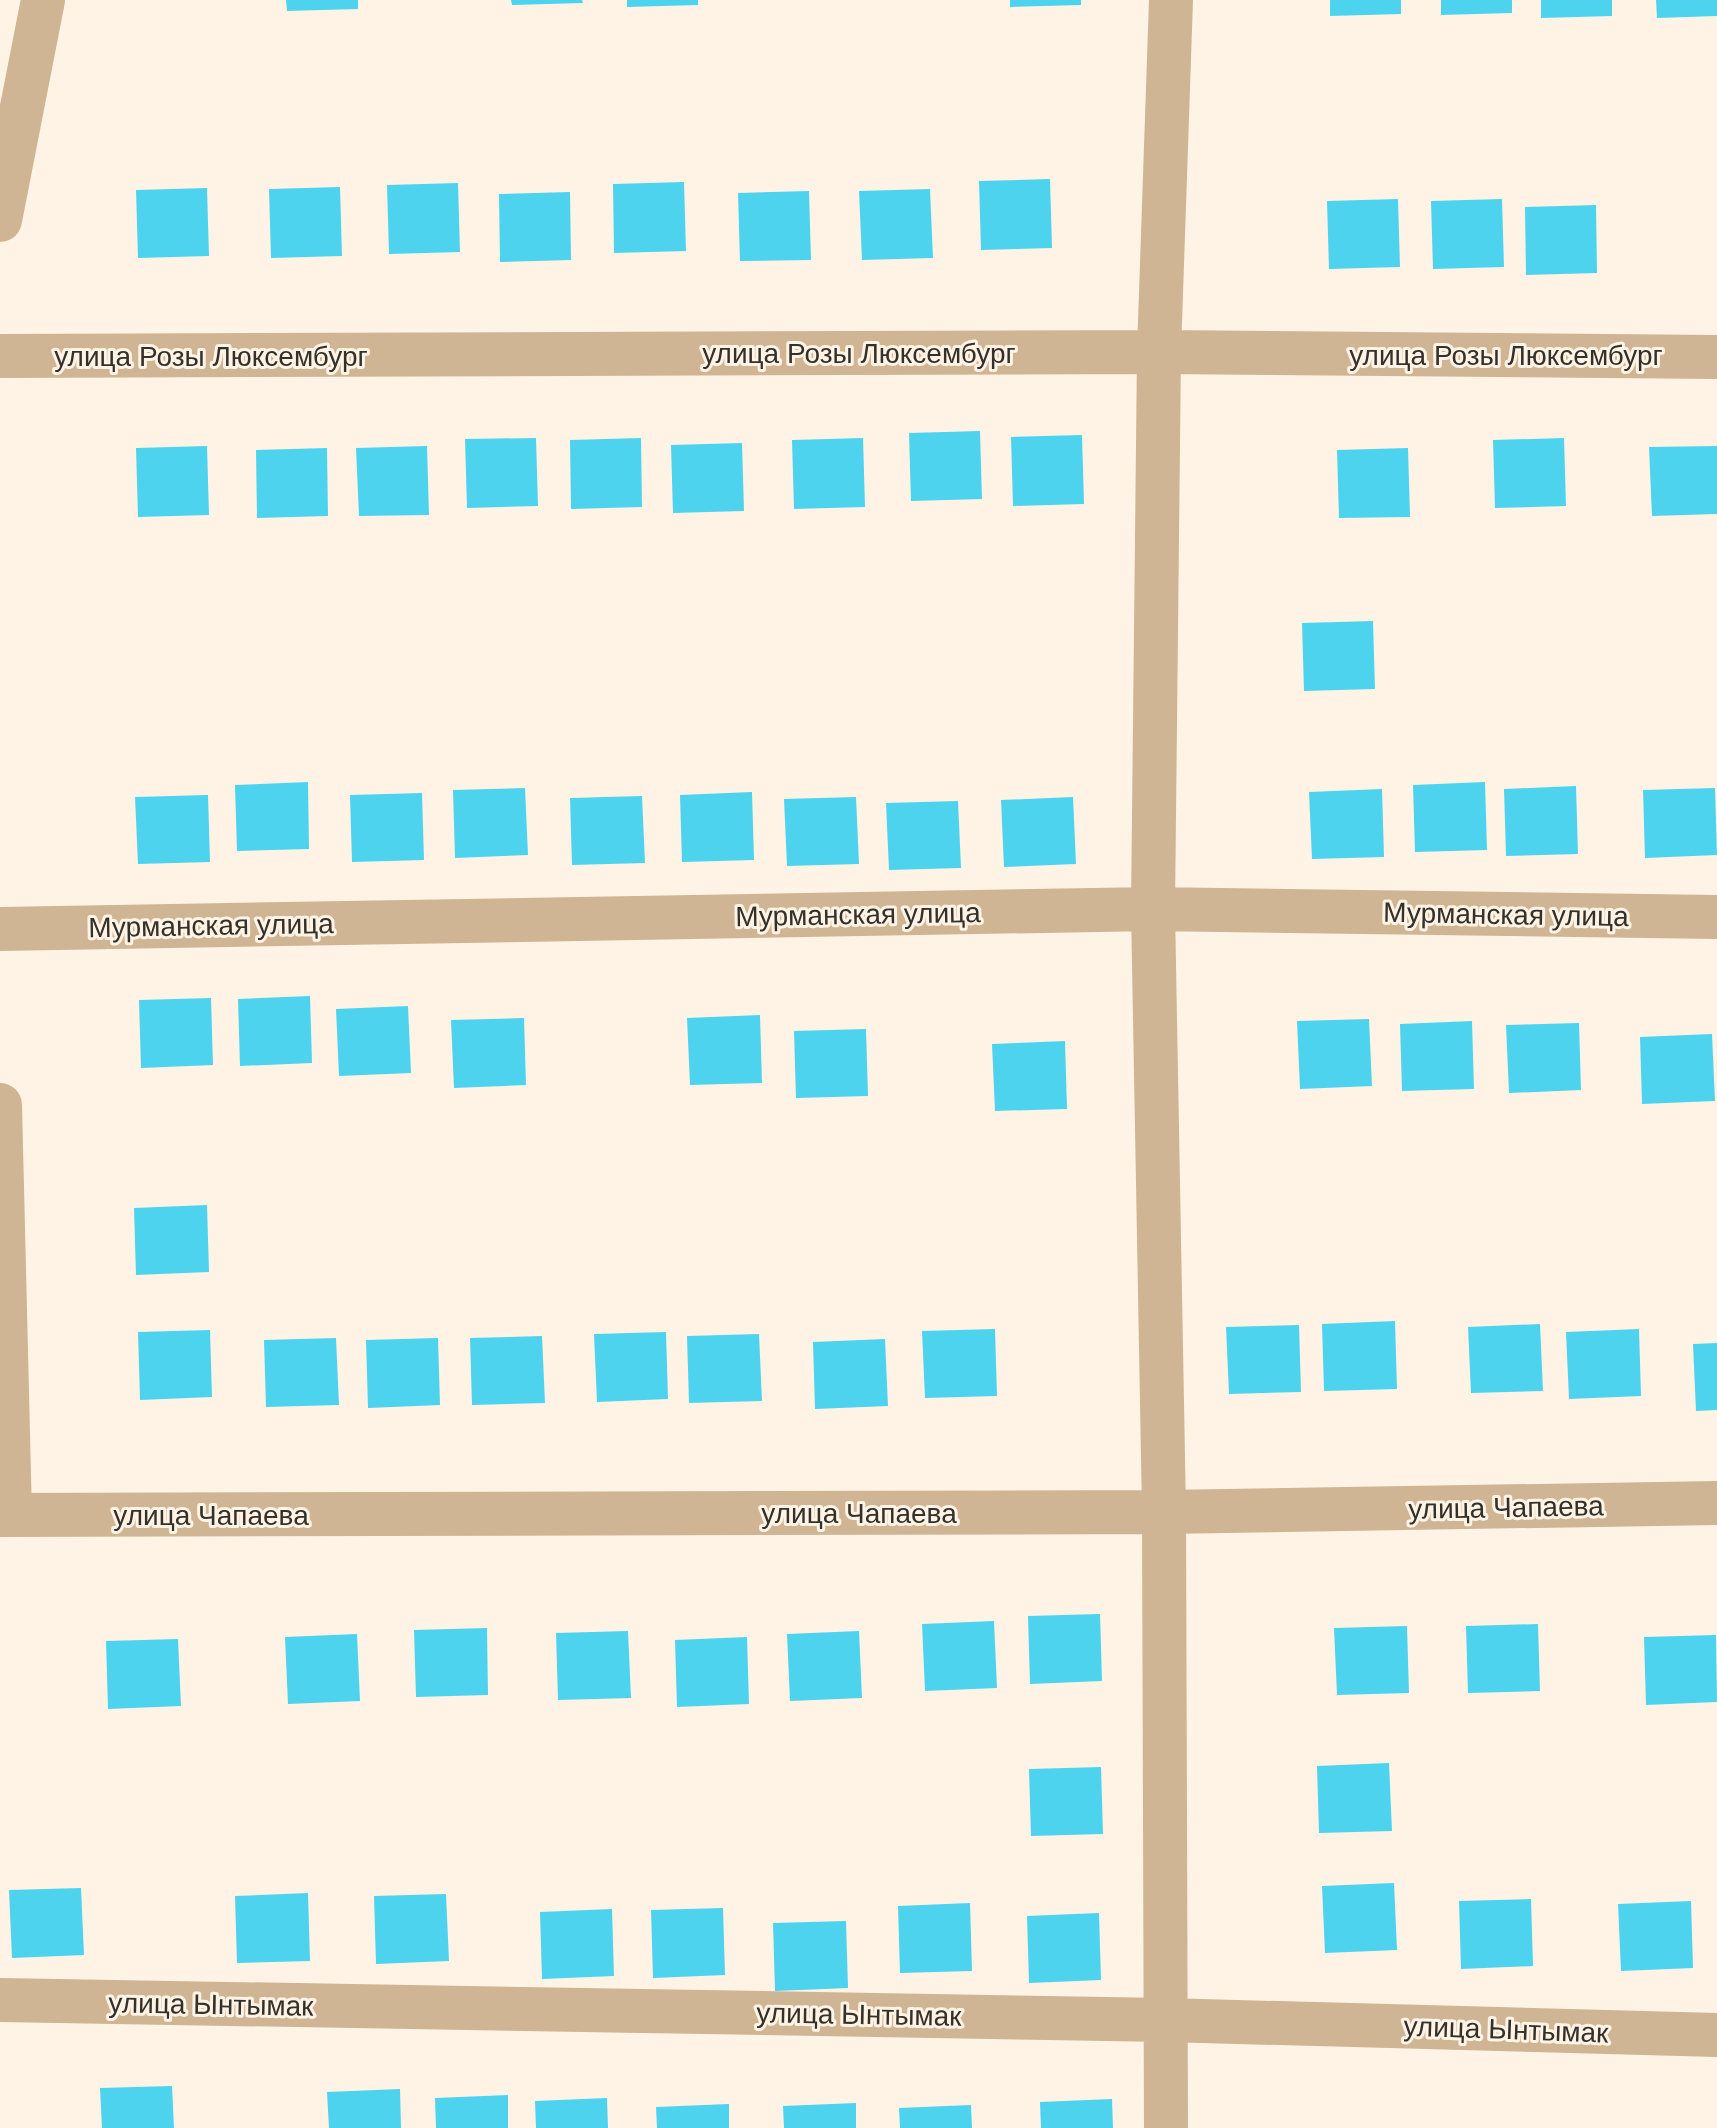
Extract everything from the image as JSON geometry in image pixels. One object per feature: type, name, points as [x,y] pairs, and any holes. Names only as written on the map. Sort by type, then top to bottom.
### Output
[{"type":"street","points":[[0,220],[43,0]]},
{"type":"street","points":[[1166,2128],[1164,1512],[1153,909],[1159,352],[1171,0]]},
{"type":"street","name":"улица Розы Люксембург","points":[[0,356],[1159,352],[1717,357]]},
{"type":"street","name":"Мурманская улица","points":[[0,929],[1153,909],[1717,917]]},
{"type":"street","points":[[0,1105],[5,1515]]},
{"type":"street","name":"улица Чапаева","points":[[5,1515],[1164,1512],[1717,1503]]},
{"type":"street","name":"улица Ынтымак","points":[[0,2000],[1166,2020],[1717,2035]]},
{"type":"building","points":[[286,0],[358,0],[358,9],[287,11]]},
{"type":"building","points":[[511,0],[582,0],[583,3],[512,5]]},
{"type":"building","points":[[627,0],[698,0],[698,5],[627,7]]},
{"type":"building","points":[[1010,0],[1081,0],[1081,5],[1010,7]]},
{"type":"building","points":[[1330,0],[1401,0],[1401,14],[1330,16]]},
{"type":"building","points":[[1441,0],[1512,0],[1512,13],[1441,15]]},
{"type":"building","points":[[1541,0],[1612,0],[1612,16],[1541,18]]},
{"type":"building","points":[[1656,0],[1717,0],[1717,16],[1657,18]]},
{"type":"building","points":[[1050,179],[1052,248],[981,250],[979,181]]},
{"type":"building","points":[[684,182],[686,251],[614,253],[613,184]]},
{"type":"building","points":[[458,183],[460,252],[389,254],[387,185]]},
{"type":"building","points":[[340,187],[342,256],[271,258],[269,189]]},
{"type":"building","points":[[207,188],[209,256],[138,258],[136,190]]},
{"type":"building","points":[[930,189],[933,258],[862,260],[859,191]]},
{"type":"building","points":[[809,191],[811,260],[740,261],[738,193]]},
{"type":"building","points":[[570,192],[571,260],[500,262],[499,194]]},
{"type":"building","points":[[1398,199],[1400,267],[1329,269],[1327,201]]},
{"type":"building","points":[[1502,199],[1504,267],[1433,269],[1431,201]]},
{"type":"building","points":[[1596,205],[1597,273],[1526,275],[1525,207]]},
{"type":"building","points":[[980,431],[982,499],[911,501],[909,433]]},
{"type":"building","points":[[1082,435],[1084,504],[1013,506],[1011,437]]},
{"type":"building","points":[[536,438],[538,506],[467,508],[465,439]]},
{"type":"building","points":[[641,438],[642,507],[571,509],[570,440]]},
{"type":"building","points":[[863,438],[865,507],[794,509],[792,440]]},
{"type":"building","points":[[1564,438],[1566,506],[1495,508],[1493,440]]},
{"type":"building","points":[[742,443],[744,511],[673,513],[671,445]]},
{"type":"building","points":[[207,446],[209,515],[138,517],[136,448]]},
{"type":"building","points":[[427,446],[429,515],[359,516],[356,448]]},
{"type":"building","points":[[1717,446],[1717,514],[1652,516],[1649,447]]},
{"type":"building","points":[[327,448],[328,516],[257,518],[256,450]]},
{"type":"building","points":[[1408,448],[1410,517],[1339,518],[1337,450]]},
{"type":"building","points":[[1373,621],[1375,689],[1304,691],[1302,623]]},
{"type":"building","points":[[308,782],[309,849],[237,851],[235,785]]},
{"type":"building","points":[[1485,782],[1487,850],[1415,852],[1413,785]]},
{"type":"building","points":[[1576,786],[1578,854],[1506,856],[1504,789]]},
{"type":"building","points":[[525,788],[528,855],[455,858],[453,790]]},
{"type":"building","points":[[1715,788],[1717,855],[1645,858],[1643,790]]},
{"type":"building","points":[[1382,789],[1384,857],[1312,859],[1309,792]]},
{"type":"building","points":[[752,792],[754,860],[682,862],[680,795]]},
{"type":"building","points":[[422,793],[424,860],[352,862],[350,795]]},
{"type":"building","points":[[208,795],[210,862],[138,864],[135,797]]},
{"type":"building","points":[[642,796],[645,863],[572,865],[570,798]]},
{"type":"building","points":[[856,797],[859,864],[787,866],[784,799]]},
{"type":"building","points":[[1073,797],[1076,864],[1004,867],[1001,800]]},
{"type":"building","points":[[958,801],[961,868],[889,870],[886,803]]},
{"type":"building","points":[[310,996],[312,1063],[240,1066],[238,999]]},
{"type":"building","points":[[211,998],[213,1065],[141,1068],[139,1000]]},
{"type":"building","points":[[408,1006],[411,1073],[339,1076],[336,1009]]},
{"type":"building","points":[[760,1015],[762,1083],[690,1085],[687,1018]]},
{"type":"building","points":[[524,1018],[526,1085],[454,1088],[451,1020]]},
{"type":"building","points":[[1369,1019],[1372,1086],[1300,1089],[1297,1021]]},
{"type":"building","points":[[1472,1021],[1474,1089],[1402,1091],[1400,1024]]},
{"type":"building","points":[[1579,1023],[1581,1090],[1509,1093],[1506,1025]]},
{"type":"building","points":[[866,1029],[868,1096],[796,1098],[794,1031]]},
{"type":"building","points":[[1712,1034],[1715,1101],[1642,1104],[1640,1037]]},
{"type":"building","points":[[1065,1041],[1067,1109],[995,1111],[992,1044]]},
{"type":"building","points":[[207,1205],[209,1272],[136,1275],[134,1208]]},
{"type":"building","points":[[1395,1321],[1397,1389],[1324,1391],[1322,1324]]},
{"type":"building","points":[[1540,1324],[1543,1391],[1471,1393],[1468,1327]]},
{"type":"building","points":[[1299,1325],[1301,1392],[1229,1394],[1226,1327]]},
{"type":"building","points":[[995,1329],[997,1396],[925,1398],[922,1331]]},
{"type":"building","points":[[1639,1329],[1641,1396],[1569,1399],[1566,1332]]},
{"type":"building","points":[[210,1330],[212,1397],[140,1400],[138,1332]]},
{"type":"building","points":[[666,1332],[668,1399],[597,1402],[594,1334]]},
{"type":"building","points":[[759,1334],[762,1401],[689,1403],[687,1336]]},
{"type":"building","points":[[542,1336],[545,1403],[472,1405],[470,1338]]},
{"type":"building","points":[[336,1338],[339,1405],[266,1407],[264,1340]]},
{"type":"building","points":[[438,1338],[440,1405],[368,1408],[366,1340]]},
{"type":"building","points":[[885,1339],[888,1406],[815,1409],[813,1342]]},
{"type":"building","points":[[1717,1343],[1717,1410],[1696,1411],[1693,1344]]},
{"type":"building","points":[[1100,1614],[1102,1681],[1030,1684],[1028,1616]]},
{"type":"building","points":[[994,1621],[997,1688],[925,1691],[922,1624]]},
{"type":"building","points":[[1538,1624],[1540,1691],[1468,1693],[1466,1626]]},
{"type":"building","points":[[1407,1626],[1409,1693],[1337,1695],[1334,1628]]},
{"type":"building","points":[[487,1628],[488,1695],[416,1697],[414,1630]]},
{"type":"building","points":[[628,1631],[631,1698],[558,1700],[556,1633]]},
{"type":"building","points":[[859,1631],[862,1698],[790,1701],[787,1634]]},
{"type":"building","points":[[357,1634],[360,1701],[288,1704],[285,1637]]},
{"type":"building","points":[[1716,1635],[1717,1702],[1646,1705],[1644,1637]]},
{"type":"building","points":[[747,1637],[749,1704],[677,1707],[675,1640]]},
{"type":"building","points":[[178,1639],[181,1706],[108,1709],[106,1641]]},
{"type":"building","points":[[1389,1763],[1392,1831],[1319,1833],[1317,1766]]},
{"type":"building","points":[[1101,1767],[1103,1834],[1031,1836],[1029,1769]]},
{"type":"building","points":[[1394,1883],[1397,1950],[1325,1953],[1322,1886]]},
{"type":"building","points":[[81,1888],[84,1955],[12,1958],[9,1890]]},
{"type":"building","points":[[308,1893],[310,1961],[237,1963],[235,1896]]},
{"type":"building","points":[[446,1894],[449,1961],[376,1964],[374,1896]]},
{"type":"building","points":[[1531,1899],[1533,1966],[1461,1969],[1459,1901]]},
{"type":"building","points":[[1691,1901],[1693,1968],[1621,1971],[1618,1904]]},
{"type":"building","points":[[970,1903],[972,1971],[900,1973],[898,1906]]},
{"type":"building","points":[[723,1908],[725,1975],[653,1978],[651,1910]]},
{"type":"building","points":[[612,1909],[614,1976],[542,1979],[540,1912]]},
{"type":"building","points":[[1099,1913],[1101,1980],[1029,1983],[1027,1916]]},
{"type":"building","points":[[846,1921],[848,1988],[775,1991],[773,1923]]},
{"type":"building","points":[[172,2086],[174,2128],[102,2128],[100,2088]]},
{"type":"building","points":[[400,2089],[401,2128],[329,2128],[327,2092]]},
{"type":"building","points":[[508,2095],[508,2128],[436,2128],[435,2098]]},
{"type":"building","points":[[607,2098],[608,2128],[536,2128],[535,2101]]},
{"type":"building","points":[[1112,2099],[1113,2128],[1041,2128],[1040,2102]]},
{"type":"building","points":[[856,2103],[856,2128],[784,2128],[783,2106]]},
{"type":"building","points":[[729,2104],[729,2128],[657,2128],[656,2107]]},
{"type":"building","points":[[971,2105],[972,2128],[900,2128],[899,2108]]}]
